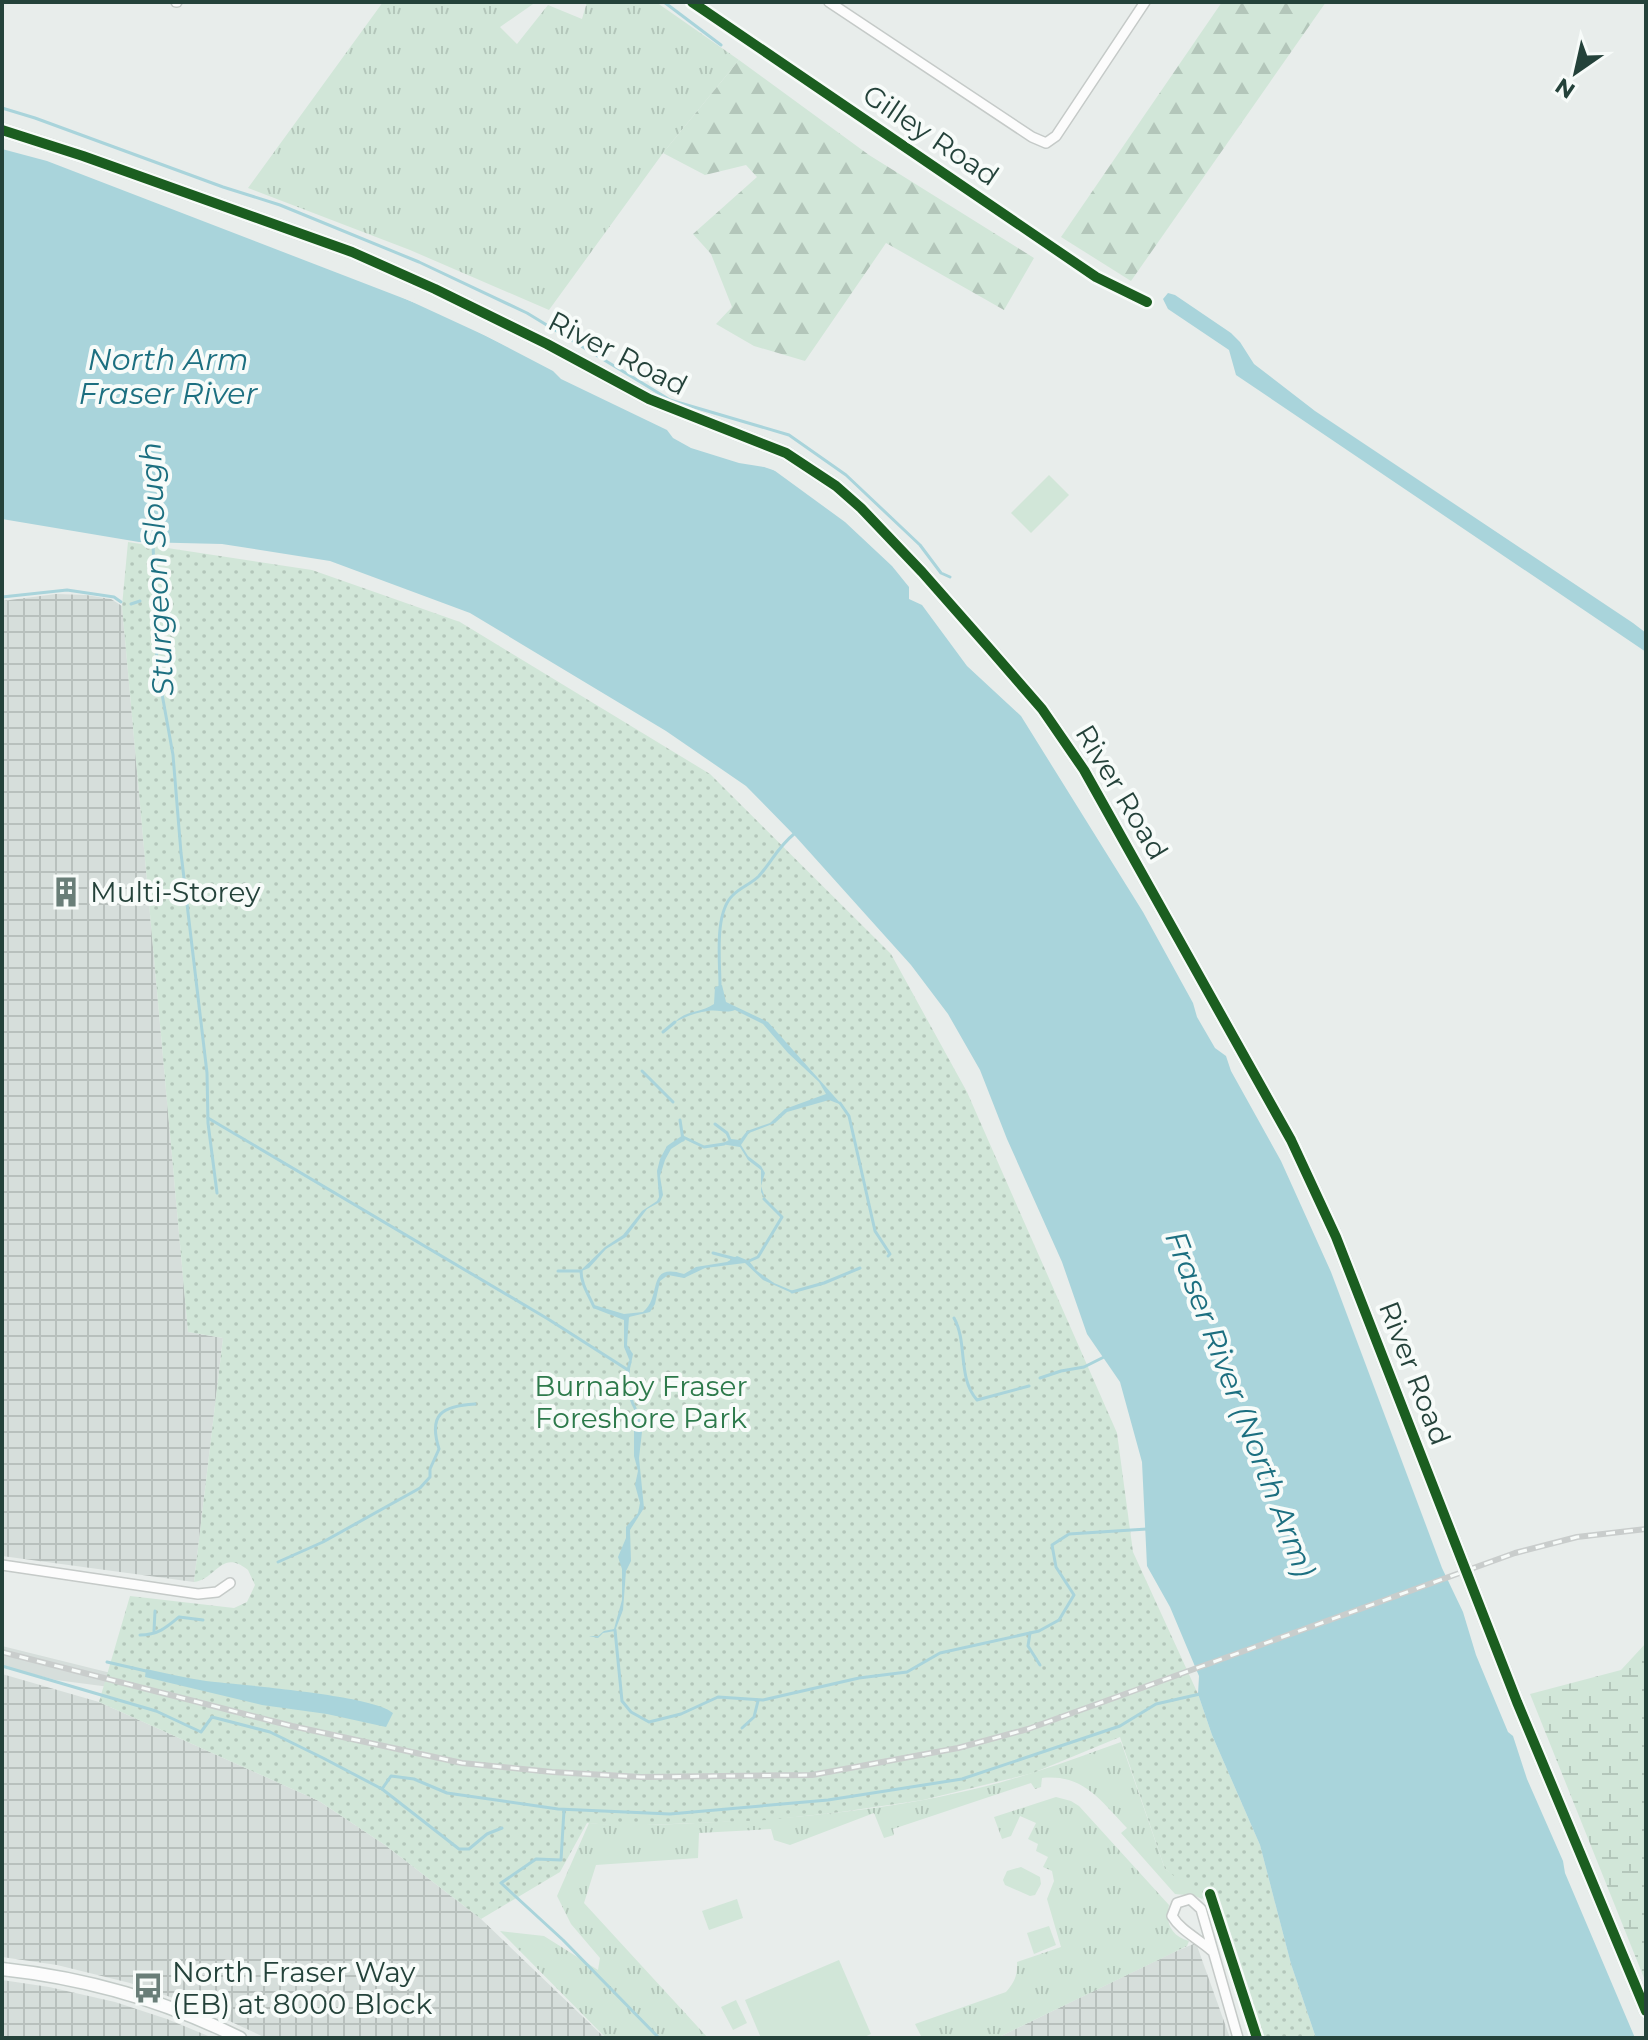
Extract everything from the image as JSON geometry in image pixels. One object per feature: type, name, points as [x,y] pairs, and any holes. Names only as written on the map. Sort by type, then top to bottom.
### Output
[{"type":"street","name":"Gilley Road","points":[[692,2],[1096,277],[1147,302]]},
{"type":"street","points":[[829,2],[1032,137],[1046,143],[1056,136],[1145,2]]},
{"type":"street","name":"River Road","points":[[2,130],[352,252],[547,344],[649,399],[786,453],[825,478],[861,508],[980,637],[1047,715],[1084,770],[1291,1140],[1336,1237],[1517,1702],[1646,2011]]},
{"type":"street","points":[[2,1565],[198,1594],[217,1592],[230,1583]]},
{"type":"street","points":[[1212,1951],[1199,1938],[1178,1926],[1172,1916],[1177,1903],[1190,1899],[1198,1904],[1238,2038]]},
{"type":"street","points":[[2,1969],[53,1975],[101,1986],[173,2009],[240,2038]]},
{"type":"shaded area","points":[[56,594],[111,599],[122,606],[188,1332],[223,1338],[194,1582],[2,1556],[2,601]]},
{"type":"shaded area","points":[[2,1646],[445,1756],[125,1689],[56,1680],[2,1666]]},
{"type":"shaded area","points":[[2,1674],[99,1702],[319,1801],[385,1845],[481,1919],[605,2038],[266,2038],[199,2007],[130,1983],[57,1965],[2,1957]]},
{"type":"shaded area","points":[[1196,1943],[1230,2038],[997,2038],[1172,1953]]},
{"type":"shaded area","points":[[2,1980],[115,2002],[213,2038],[2,2038]]},
{"type":"green space","points":[[383,2],[536,2],[500,27],[517,44],[548,5],[582,19],[587,2],[656,2],[739,60],[663,153],[549,310],[410,250],[248,188]]},
{"type":"green space","points":[[1222,2],[1326,2],[1131,281],[1061,237]]},
{"type":"green space","points":[[739,60],[869,155],[1034,258],[1004,310],[886,243],[805,361],[754,346],[716,324],[732,307],[711,254],[693,234],[757,177],[746,165],[705,175],[663,153]]},
{"type":"green space","points":[[1049,475],[1069,495],[1031,533],[1011,513]]},
{"type":"green space","name":"Burnaby Fraser Foreshore Park","points":[[128,542],[312,570],[460,622],[710,774],[891,954],[967,1092],[1117,1433],[1133,1552],[1198,1694],[1212,1735],[1260,1845],[1291,1964],[1316,2038],[1252,2038],[1213,1925],[1210,1904],[1165,1869],[1120,1737],[1033,1773],[923,1800],[768,1820],[622,1826],[587,1823],[560,1872],[481,1919],[385,1845],[319,1801],[99,1702],[130,1596],[234,1608],[247,1602],[255,1585],[248,1570],[231,1562],[194,1582],[223,1338],[188,1332],[122,606]]},
{"type":"green space","points":[[1646,1643],[1646,1983],[1530,1694],[1621,1670]]},
{"type":"green space","points":[[1121,1742],[1165,1869],[1204,1895],[1202,1899],[1175,1894],[1121,1833],[1127,1828],[1090,1791],[1069,1780],[1042,1778],[1041,1787],[1035,1789],[1031,1783],[893,1829],[894,1835],[884,1838],[874,1813],[790,1845],[774,1840],[771,1829],[699,1833],[698,1858],[596,1865],[584,1903],[708,2038],[606,2038],[500,1931],[544,1936],[598,1970],[600,1958],[571,1924],[557,1896],[589,1823],[716,1822],[877,1808],[996,1783]]},
{"type":"green space","points":[[1056,1797],[1079,1806],[1169,1905],[1171,1928],[1189,1941],[1187,1946],[997,2038],[922,2038],[915,2024],[1006,1992],[1015,1978],[1017,1962],[1061,1947],[1047,1899],[1054,1881],[1052,1871],[1043,1867],[1048,1857],[1036,1851],[1038,1844],[1028,1839],[1036,1823],[1020,1816],[1011,1836],[1002,1839],[994,1817]]},
{"type":"green space","points":[[1021,1867],[1040,1877],[1041,1884],[1035,1895],[1030,1896],[1005,1885],[1003,1880],[1007,1871]]},
{"type":"green space","points":[[737,1899],[743,1918],[709,1930],[702,1911]]},
{"type":"green space","points":[[1049,1926],[1056,1945],[1034,1954],[1027,1933]]},
{"type":"green space","points":[[839,1960],[871,2034],[862,2038],[761,2038],[745,2000]]},
{"type":"green space","points":[[736,2000],[747,2023],[733,2030],[721,2007]]},
{"type":"water","name":"North Arm Fraser River","points":[[2,146],[61,161],[304,252],[486,336],[724,453],[799,479],[865,534],[921,595],[971,664],[1023,711],[1075,783],[1272,1132],[1324,1248],[1423,1502],[1641,2038],[1316,2038],[1291,1964],[1260,1845],[1212,1735],[1198,1694],[1199,1676],[1170,1607],[1147,1566],[1142,1462],[1120,1382],[1087,1334],[1062,1262],[980,1070],[948,1014],[911,965],[746,786],[666,731],[470,613],[330,561],[222,544],[139,542],[2,519]]},
{"type":"water","points":[[1168,293],[1231,333],[1254,364],[1315,411],[1633,623],[1646,633],[1646,652],[1236,375],[1229,350],[1168,309],[1163,299]]},
{"type":"water","points":[[722,985],[726,1002],[768,1022],[842,1105],[829,1100],[787,1112],[775,1123],[749,1133],[741,1145],[765,1173],[761,1186],[761,1170],[748,1160],[740,1147],[721,1144],[731,1139],[740,1140],[747,1131],[770,1123],[785,1109],[826,1094],[819,1082],[763,1024],[735,1010],[704,1012],[675,1022],[684,1015],[714,1004],[715,987]]},
{"type":"water","points":[[683,1135],[685,1140],[671,1149],[665,1160],[660,1176],[663,1195],[660,1202],[647,1209],[626,1237],[606,1249],[589,1268],[579,1272],[605,1247],[623,1235],[642,1211],[657,1201],[660,1159],[667,1146]]},
{"type":"water","points":[[737,1256],[749,1261],[757,1271],[792,1293],[763,1280],[745,1263],[705,1268],[684,1278],[668,1275],[660,1281],[650,1312],[629,1317],[627,1345],[633,1354],[631,1364],[624,1347],[624,1320],[593,1308],[594,1305],[624,1314],[643,1312],[649,1305],[656,1282],[664,1273],[684,1274],[696,1267],[727,1262]]},
{"type":"water","points":[[634,1407],[642,1412],[639,1458],[644,1508],[630,1530],[631,1561],[626,1571],[623,1610],[615,1631],[603,1633],[598,1638],[589,1636],[598,1636],[604,1631],[614,1629],[622,1600],[622,1569],[618,1557],[626,1538],[626,1527],[638,1513],[640,1503],[635,1485],[638,1471],[634,1456]]},
{"type":"water","points":[[146,1669],[206,1681],[334,1696],[361,1701],[393,1713],[386,1727],[327,1714],[262,1705],[145,1677]]},
{"type":"pier","points":[[2,142],[75,163],[305,249],[488,332],[726,450],[801,476],[868,531],[925,592],[974,661],[1026,708],[1078,781],[1183,966],[1209,1019],[1276,1130],[1327,1246],[1400,1426],[1460,1590],[1499,1678],[1553,1820],[1645,2038],[1635,2038],[1565,1873],[1513,1736],[1508,1732],[1476,1655],[1463,1612],[1442,1568],[1331,1272],[1281,1161],[1231,1071],[1226,1056],[1215,1048],[1197,1017],[1193,1003],[1143,912],[1021,716],[967,666],[922,605],[909,599],[909,587],[892,566],[845,522],[771,468],[739,463],[691,448],[673,438],[667,430],[561,379],[553,371],[444,314],[47,161],[2,149]]},
{"type":"waterway","points":[[664,2],[721,45]]},
{"type":"waterway","points":[[2,108],[280,205],[419,262],[527,313],[670,400],[789,435],[846,475],[920,545],[941,573],[950,577]]},
{"type":"waterway","name":"Sturgeon Slough","points":[[153,542],[157,666],[173,755],[217,1193]]},
{"type":"waterway","points":[[2,597],[67,590],[114,597],[121,602]]},
{"type":"waterway","points":[[131,604],[140,601]]},
{"type":"waterway","points":[[720,986],[719,938],[727,903],[736,892],[759,876],[794,834]]},
{"type":"waterway","points":[[663,1032],[675,1022]]},
{"type":"waterway","points":[[642,1071],[673,1102]]},
{"type":"waterway","points":[[840,1103],[849,1116],[875,1231],[890,1254],[888,1256]]},
{"type":"waterway","points":[[208,1118],[548,1319],[628,1370]]},
{"type":"waterway","points":[[680,1120],[683,1140]]},
{"type":"waterway","points":[[715,1124],[727,1133],[730,1140]]},
{"type":"waterway","points":[[683,1137],[704,1147],[724,1144]]},
{"type":"waterway","points":[[749,1261],[758,1257],[782,1217],[764,1199]]},
{"type":"waterway","points":[[713,1253],[736,1259]]},
{"type":"waterway","points":[[792,1292],[860,1268]]},
{"type":"waterway","points":[[558,1271],[581,1271]]},
{"type":"waterway","points":[[581,1271],[594,1307]]},
{"type":"waterway","points":[[954,1318],[961,1338],[967,1381],[977,1400],[1029,1386]]},
{"type":"waterway","points":[[1040,1378],[1084,1367],[1104,1357]]},
{"type":"waterway","points":[[630,1362],[628,1385],[635,1408]]},
{"type":"waterway","points":[[278,1562],[323,1542],[420,1488],[430,1477],[430,1469],[439,1449],[435,1427],[440,1414],[454,1407],[475,1404]]},
{"type":"waterway","points":[[615,1630],[622,1701],[631,1712],[649,1722],[681,1714],[718,1697],[763,1700],[859,1678],[907,1672],[940,1653],[1039,1631],[1059,1620],[1074,1595],[1056,1567],[1052,1545],[1069,1534],[1147,1529]]},
{"type":"waterway","points":[[154,1631],[155,1611]]},
{"type":"waterway","points":[[140,1635],[157,1632],[179,1617],[203,1620]]},
{"type":"waterway","points":[[1030,1633],[1028,1646],[1040,1665]]},
{"type":"waterway","points":[[107,1662],[146,1671]]},
{"type":"waterway","points":[[2,1666],[156,1711],[201,1732],[212,1717],[270,1732],[382,1789],[459,1849],[469,1849],[487,1834],[502,1828]]},
{"type":"waterway","points":[[382,1789],[391,1776],[414,1779],[447,1793],[558,1809],[670,1814],[828,1800],[962,1779],[1120,1726],[1156,1704],[1200,1694]]},
{"type":"waterway","points":[[742,1728],[754,1717],[758,1701]]},
{"type":"waterway","points":[[564,1810],[561,1860],[536,1859],[501,1883],[563,1940],[658,2037]]},
{"type":"railway","points":[[2,1652],[292,1726],[462,1763],[641,1777],[812,1775],[958,1748],[1028,1729],[1515,1553],[1577,1537],[1646,1529]]},
{"type":"cycle path","points":[[692,2],[1096,277],[1147,302]]},
{"type":"cycle path","points":[[2,130],[352,252],[547,344],[649,399],[786,453],[836,486],[861,508],[989,648],[1042,709],[1084,770],[1291,1140],[1336,1237],[1517,1702],[1646,2011]]},
{"type":"cycle path","points":[[1210,1894],[1257,2038]]},
{"type":"place","name":"Multi-Storey","points":[[66,892]]},
{"type":"place","name":"North Fraser Way (EB) at 8000 Block","points":[[148,1988]]},
{"type":"water label","name":"Fraser River (North Arm)","points":[[1240,1404]]}]
